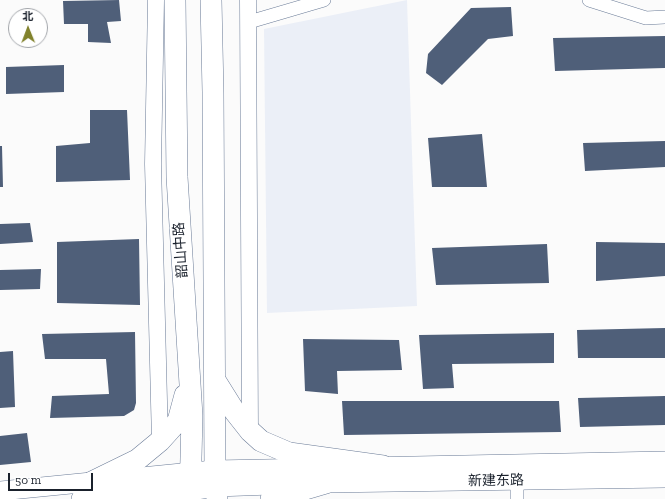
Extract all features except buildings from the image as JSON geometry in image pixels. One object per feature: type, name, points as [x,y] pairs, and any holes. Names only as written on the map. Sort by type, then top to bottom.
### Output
[{"type":"main road","name":"韶山中路","points":[[175,0],[177,178],[192,416],[191,487]]},
{"type":"main road","points":[[0,491],[86,490],[216,485],[212,0]]},
{"type":"main road","points":[[86,490],[137,460],[160,441],[178,421],[190,377]]},
{"type":"main road","points":[[215,380],[235,412],[250,431],[261,441],[289,453],[383,466]]},
{"type":"main road","name":"新建东路","points":[[216,485],[383,466],[665,461]]},
{"type":"main road","name":"新建东路","points":[[216,485],[665,478]]},
{"type":"main road","points":[[272,499],[326,484]]},
{"type":"main road","points":[[86,490],[118,497],[191,487]]},
{"type":"street","points":[[156,0],[153,164],[160,441]]},
{"type":"street","points":[[248,0],[250,431]]},
{"type":"street","points":[[248,22],[324,0]]},
{"type":"street","points":[[589,0],[646,18],[665,17]]},
{"type":"street","points":[[517,480],[517,499]]},
{"type":"shaded area","points":[[407,0],[417,306],[267,313],[264,29]]}]
